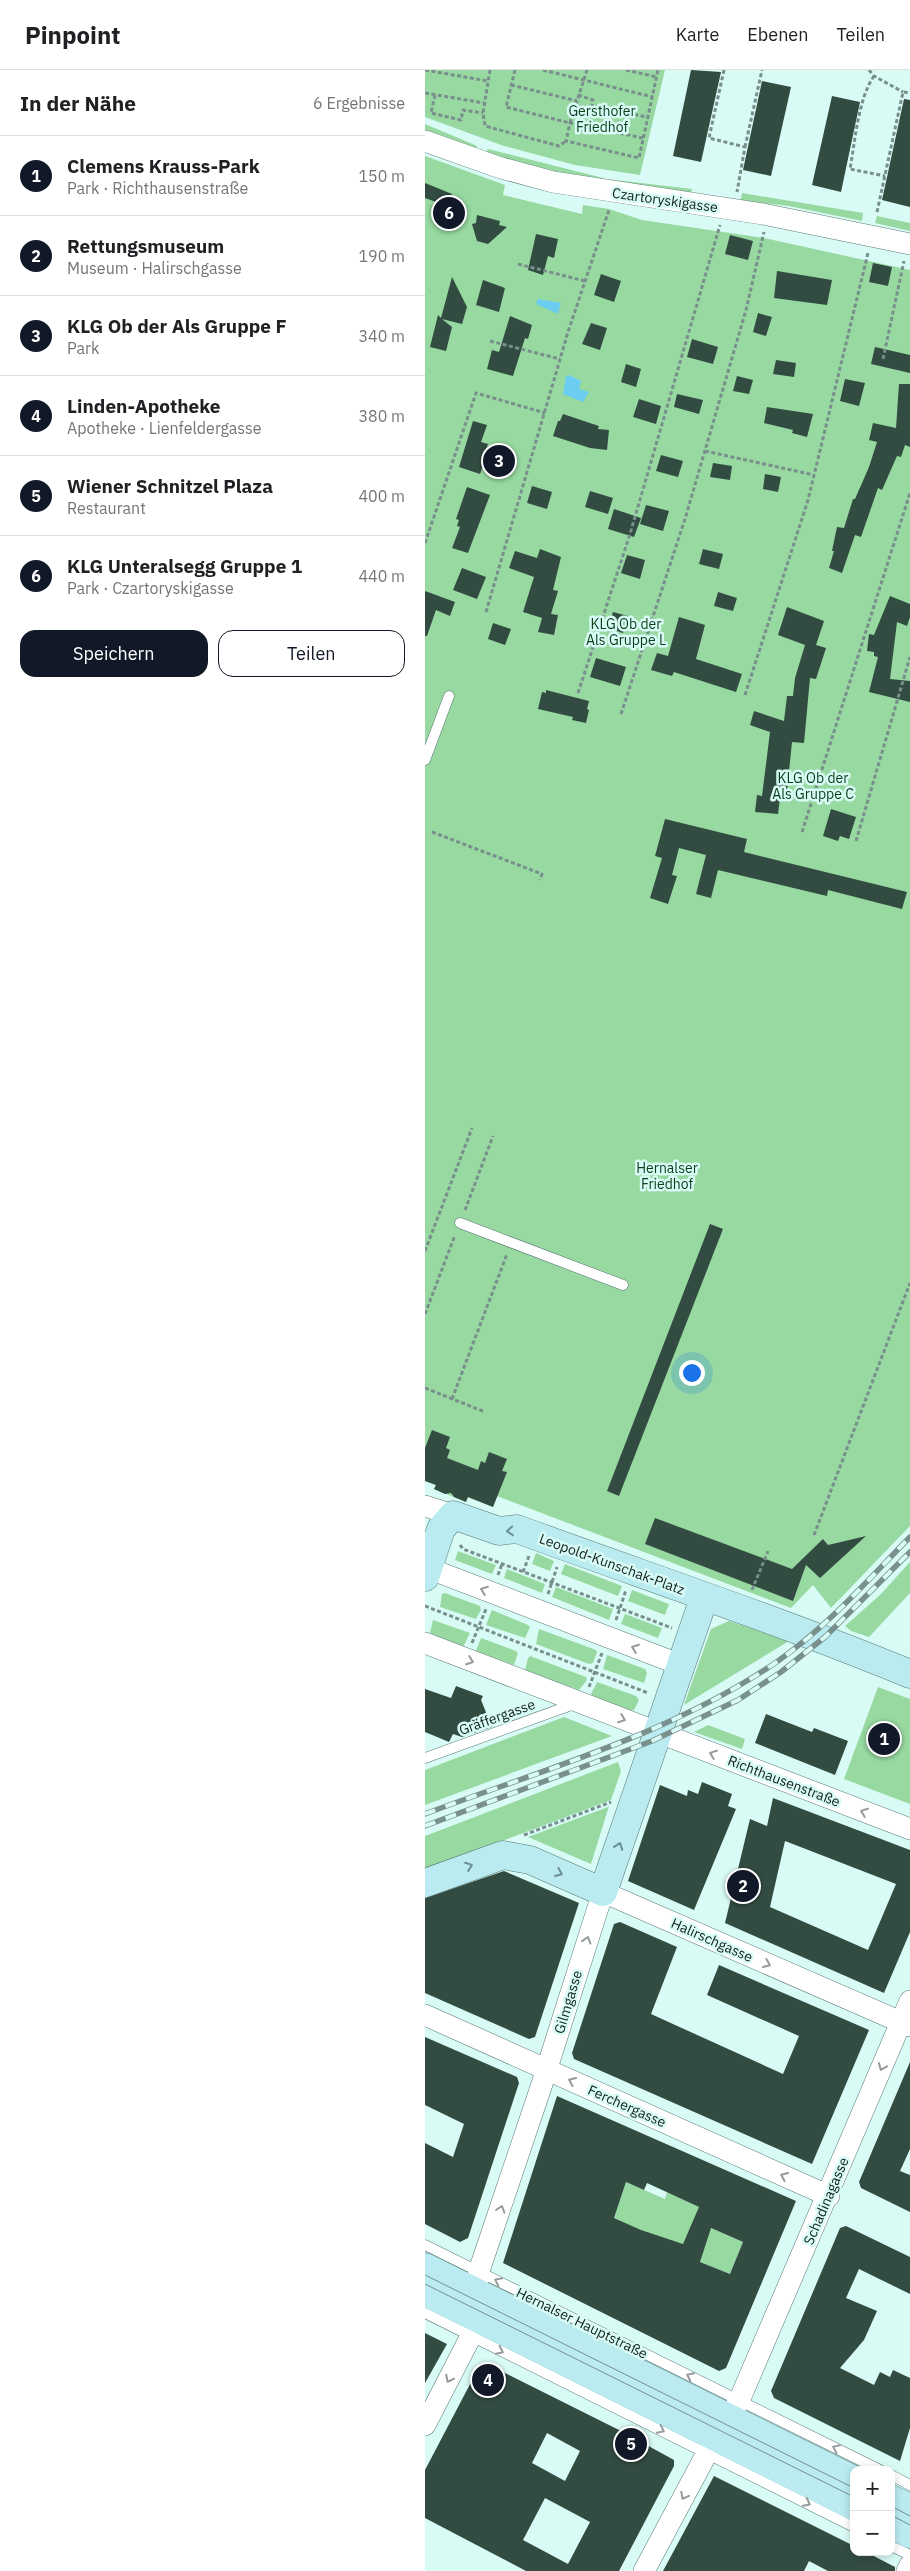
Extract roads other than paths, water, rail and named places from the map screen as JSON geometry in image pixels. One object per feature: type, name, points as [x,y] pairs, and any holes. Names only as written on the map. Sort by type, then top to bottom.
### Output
[{"type":"street","name":"Czartoryskigasse","points":[[425,141],[507,170],[553,182],[613,193],[763,214],[907,252]]},
{"type":"street","name":"Leopold-Kunschak-Platz","points":[[425,1506],[447,1522],[499,1532],[517,1529],[704,1598]]},
{"type":"street","points":[[447,1522],[426,1571],[681,1665]]},
{"type":"street","points":[[425,1643],[658,1733],[704,1598],[747,1610],[910,1674]]},
{"type":"street","name":"Richthausenstraße","points":[[658,1733],[910,1830]]},
{"type":"street","name":"Gilmgasse","points":[[425,2425],[475,2304],[603,1892],[658,1733]]},
{"type":"street","name":"Halirschgasse","points":[[425,1883],[489,1858],[503,1855],[515,1847],[603,1892],[906,2024]]},
{"type":"street","name":"Schadinagasse","points":[[644,2571],[723,2427],[906,2024],[910,2001]]},
{"type":"street","name":"Ferchergasse","points":[[425,2015],[829,2196]]},
{"type":"street","name":"Hernalser Hauptstraße","points":[[425,2267],[475,2304],[723,2427],[850,2478]]},
{"type":"street","name":"Hernalser Hauptstraße","points":[[425,2292],[475,2304]]},
{"type":"street","name":"Hernalser Hauptstraße","points":[[723,2427],[850,2504]]},
{"type":"street","points":[[895,2501],[910,2508]]},
{"type":"street","points":[[895,2526],[910,2534]]},
{"type":"street","points":[[907,2571],[910,2565]]},
{"type":"lane","points":[[425,760],[449,696]]},
{"type":"lane","points":[[460,1222],[623,1285]]},
{"type":"lane","name":"Gräffergasse","points":[[425,1758],[581,1703]]},
{"type":"lane","name":"Hernalser Hauptstraße","points":[[425,2245],[475,2304],[723,2427],[850,2524]]},
{"type":"lane","name":"Hernalser Hauptstraße","points":[[425,2313],[475,2304]]},
{"type":"lane","points":[[533,2333],[575,2354]]},
{"type":"lane","name":"Hernalser Hauptstraße","points":[[723,2427],[865,2466]]},
{"type":"lane","points":[[895,2477],[910,2485]]},
{"type":"lane","points":[[895,2513],[910,2520]]},
{"type":"lane","points":[[895,2548],[910,2555]]},
{"type":"water","points":[[538,299],[561,303],[558,314],[536,304]]},
{"type":"water","points":[[569,375],[581,381],[579,389],[589,392],[583,402],[563,394],[566,376]]},
{"type":"tram line","points":[[425,2275],[850,2486]]},
{"type":"tram line","points":[[425,2284],[850,2495]]},
{"type":"tram line","points":[[895,2508],[910,2516]]},
{"type":"tram line","points":[[895,2517],[910,2525]]},
{"type":"railway","points":[[425,1814],[651,1730],[737,1687],[778,1661],[814,1633],[910,1537]]},
{"type":"railway","points":[[425,1826],[652,1741],[738,1700],[781,1672],[825,1637],[910,1552]]},
{"type":"place","name":"KLG Unteralsegg Gruppe 1","points":[[449,213]]},
{"type":"place","name":"KLG Ob der Als Gruppe F","points":[[499,461]]},
{"type":"place","name":"Clemens Krauss-Park","points":[[884,1739]]},
{"type":"place","name":"Rettungsmuseum","points":[[743,1886]]},
{"type":"place","name":"Linden-Apotheke","points":[[488,2380]]},
{"type":"place","name":"Wiener Schnitzel Plaza","points":[[631,2444]]},
{"type":"park label","name":"Gersthofer Friedhof","points":[[602,119]]},
{"type":"park label","name":"KLG Ob der Als Gruppe L","points":[[626,632]]},
{"type":"park label","name":"KLG Ob der Als Gruppe C","points":[[813,786]]},
{"type":"park label","name":"Hernalser Friedhof","points":[[667,1176]]}]
